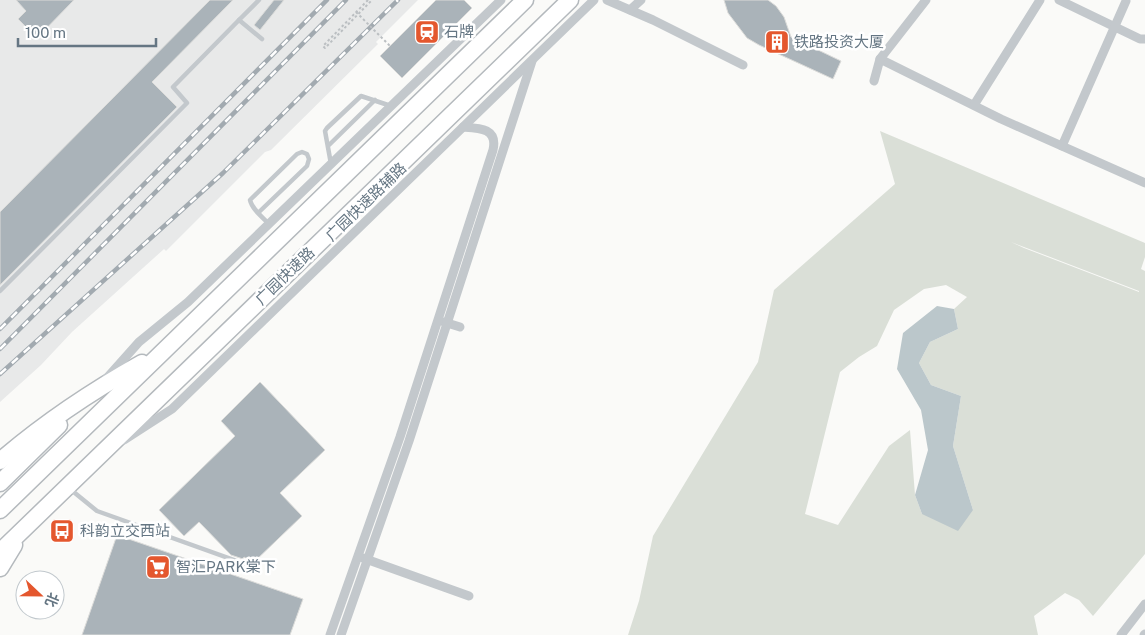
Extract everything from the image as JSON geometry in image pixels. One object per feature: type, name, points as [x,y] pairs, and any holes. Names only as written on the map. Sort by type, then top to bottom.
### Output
[{"type":"highway","points":[[0,510],[525,0]]},
{"type":"highway","name":"广园快速路","points":[[0,552],[570,0]]},
{"type":"highway","points":[[0,461],[51,420],[97,388],[162,352]]},
{"type":"highway","points":[[0,483],[97,388]]},
{"type":"highway","points":[[0,559],[28,524]]},
{"type":"highway","points":[[0,568],[28,524]]},
{"type":"street","points":[[97,388],[139,342],[178,311],[500,0]]},
{"type":"street","name":"广园快速路辅路","points":[[102,453],[172,409],[594,0]]},
{"type":"street","points":[[607,0],[744,65]]},
{"type":"street","points":[[630,10],[641,0]]},
{"type":"street","points":[[874,82],[880,59],[926,0]]},
{"type":"street","points":[[974,105],[1040,0]]},
{"type":"street","points":[[1060,0],[1140,39],[1145,39]]},
{"type":"street","points":[[1062,146],[1126,1]]},
{"type":"street","points":[[341,635],[402,465],[533,59]]},
{"type":"street","points":[[880,59],[974,105],[1145,183]]},
{"type":"street","points":[[330,635],[394,454],[494,146],[494,139],[489,132],[480,128],[463,128]]},
{"type":"street","points":[[438,320],[460,327]]},
{"type":"street","points":[[358,556],[469,596]]},
{"type":"street","points":[[1121,635],[1145,604]]},
{"type":"lane","points":[[0,292],[188,103],[172,88],[259,0]]},
{"type":"lane","points":[[239,20],[262,39]]},
{"type":"lane","points":[[331,164],[326,128],[359,97],[363,96],[391,106]]},
{"type":"lane","points":[[329,145],[375,100]]},
{"type":"lane","points":[[258,213],[307,166],[310,161],[307,154],[302,152],[297,154],[252,198],[250,203],[258,213],[269,224]]},
{"type":"lane","points":[[68,486],[99,512],[256,568]]},
{"type":"path","points":[[368,0],[323,46],[325,48],[372,0]]},
{"type":"path","points":[[356,12],[390,46]]},
{"type":"shaded area","points":[[0,0],[418,0],[376,42],[378,44],[271,150],[265,152],[166,251],[164,249],[72,332],[41,365],[0,402]]},
{"type":"shaded area","points":[[880,131],[1145,243],[1145,257],[1141,269],[1145,271],[1145,554],[1093,616],[1079,600],[1065,593],[1034,616],[1038,635],[628,635],[639,601],[653,536],[758,362],[774,290],[895,184]],"holes":[[[1011,242],[1139,291],[1139,292],[1024,248]],[[946,285],[967,297],[954,309],[958,329],[930,342],[919,363],[931,385],[961,396],[953,446],[973,510],[922,514],[915,495],[910,430],[889,446],[838,525],[805,514],[840,372],[877,346],[894,310],[924,289]]]},
{"type":"shaded area","points":[[937,306],[954,309],[958,329],[930,342],[919,363],[931,385],[961,396],[953,446],[973,510],[958,531],[922,514],[915,495],[928,450],[921,410],[897,369],[903,333]]},
{"type":"building","points":[[16,0],[74,0],[37,38],[18,19],[26,11]]},
{"type":"building","points":[[210,0],[233,0],[152,82],[177,107],[0,285],[0,212]]},
{"type":"building","points":[[274,0],[284,0],[260,30],[254,25]]},
{"type":"building","points":[[436,0],[464,0],[472,8],[402,78],[380,56]]},
{"type":"building","name":"铁路投资大厦","points":[[724,0],[768,0],[776,6],[784,17],[791,37],[841,61],[833,79],[747,38],[728,13]]},
{"type":"building","points":[[260,382],[325,450],[280,493],[302,516],[253,563],[244,557],[243,559],[231,555],[199,522],[184,536],[159,510],[235,436],[221,421]]},
{"type":"building","name":"智汇PARK棠下","points":[[117,535],[303,599],[290,635],[82,635]]},
{"type":"railway","points":[[0,329],[327,0]]},
{"type":"railway","points":[[0,349],[346,0]]},
{"type":"railway","points":[[0,374],[223,173],[398,0]]},
{"type":"place","name":"石牌","points":[[427,32]]},
{"type":"place","name":"铁路投资大厦","points":[[777,42]]},
{"type":"place","name":"科韵立交西站","points":[[62,531]]},
{"type":"place","name":"智汇PARK棠下","points":[[158,567]]}]
